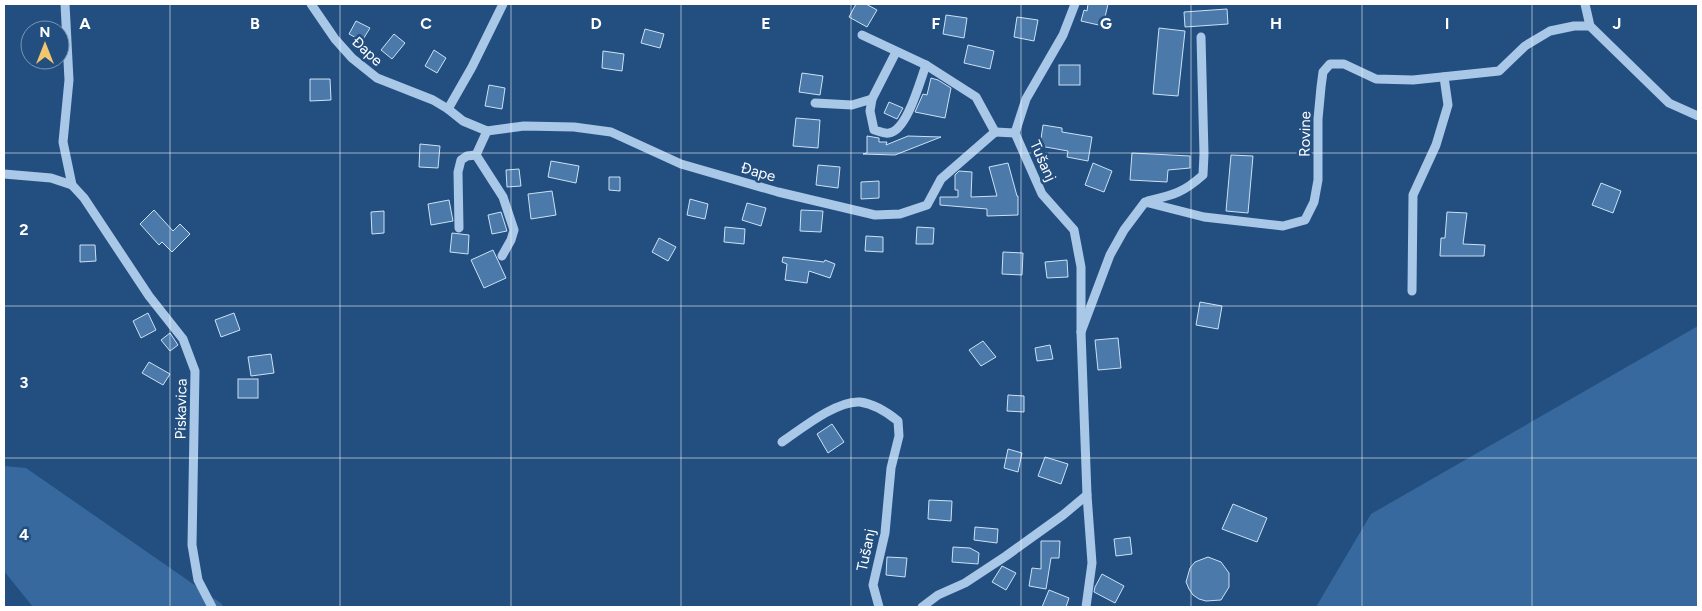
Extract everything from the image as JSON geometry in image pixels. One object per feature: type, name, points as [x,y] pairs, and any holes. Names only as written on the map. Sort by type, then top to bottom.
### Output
[{"type":"street","name":"Piskavica","points":[[65,4],[69,80],[63,142],[72,185],[84,198],[149,296],[183,339],[195,371],[192,545],[198,580],[212,607]]},
{"type":"street","name":"Đape","points":[[312,4],[335,39],[352,58],[377,78],[433,100],[463,121],[487,131],[524,126],[574,127],[611,132],[682,164],[778,192],[874,215],[900,214],[927,205],[941,179],[995,132]]},
{"type":"street","points":[[448,109],[472,67],[503,4]]},
{"type":"street","name":"Tušanj","points":[[1075,4],[1063,35],[1026,99],[1015,133],[1042,194],[1074,230],[1081,267],[1081,332],[1087,495],[1092,563],[1086,607]]},
{"type":"street","points":[[1585,4],[1590,26],[1669,103],[1698,116]]},
{"type":"street","name":"Rovine","points":[[1145,202],[1204,217],[1283,226],[1305,220],[1314,202],[1318,180],[1318,119],[1321,88],[1323,72],[1330,64],[1344,64],[1376,79],[1413,80],[1499,71],[1525,46],[1550,31],[1574,26],[1590,26]]},
{"type":"street","points":[[862,35],[926,65],[976,97],[995,132],[1015,133]]},
{"type":"street","points":[[1145,202],[1177,194],[1202,175],[1204,154],[1201,37]]},
{"type":"street","points":[[896,52],[872,99],[870,111],[874,130],[889,133],[899,128],[905,119],[926,65]]},
{"type":"street","points":[[1412,291],[1413,195],[1436,144],[1448,105],[1444,77]]},
{"type":"street","points":[[815,103],[852,105],[872,99]]},
{"type":"street","points":[[476,155],[487,131]]},
{"type":"street","points":[[459,228],[458,172],[461,160],[467,156],[476,155]]},
{"type":"street","points":[[476,155],[503,197],[514,230],[502,256]]},
{"type":"street","points":[[4,174],[51,178],[72,185]]},
{"type":"street","name":"Tušanj","points":[[1081,332],[1110,255],[1124,230],[1145,202]]},
{"type":"street","name":"Tušanj","points":[[782,442],[836,406],[860,402],[884,410],[898,422],[899,436],[891,468],[885,533],[873,585],[879,607]]},
{"type":"street","points":[[922,607],[938,595],[965,583],[1006,556],[1063,515],[1087,495]]},
{"type":"shaded area","points":[[1698,326],[1698,607],[1316,607],[1371,514]]},
{"type":"shaded area","points":[[4,466],[26,468],[222,604],[223,607],[33,607],[4,571]]},
{"type":"building","points":[[856,4],[866,4],[877,10],[867,27],[849,17]]},
{"type":"building","points":[[1088,4],[1108,4],[1103,26],[1081,21],[1084,10],[1087,11]]},
{"type":"building","points":[[1227,9],[1228,24],[1185,27],[1184,12]]},
{"type":"building","points":[[946,15],[967,18],[964,38],[943,34]]},
{"type":"building","points":[[1017,17],[1038,20],[1034,41],[1014,37]]},
{"type":"building","points":[[356,21],[370,28],[362,41],[349,34]]},
{"type":"building","points":[[1159,28],[1185,31],[1178,96],[1153,94]]},
{"type":"building","points":[[645,29],[664,34],[660,48],[641,43]]},
{"type":"building","points":[[394,34],[405,43],[392,59],[381,50]]},
{"type":"building","points":[[968,45],[994,51],[990,69],[964,63]]},
{"type":"building","points":[[434,50],[446,58],[437,73],[425,66]]},
{"type":"building","points":[[603,51],[624,54],[622,71],[602,68]]},
{"type":"building","points":[[1059,65],[1080,65],[1080,85],[1059,85]]},
{"type":"building","points":[[802,73],[823,76],[820,95],[799,92]]},
{"type":"building","points":[[931,78],[951,88],[945,118],[915,112],[923,94],[927,95]]},
{"type":"building","points":[[310,79],[330,79],[331,100],[310,101]]},
{"type":"building","points":[[489,85],[505,88],[502,109],[485,106]]},
{"type":"building","points":[[889,102],[903,108],[897,119],[884,113]]},
{"type":"building","points":[[796,118],[820,120],[818,148],[793,146]]},
{"type":"building","points":[[1043,125],[1062,128],[1062,132],[1092,137],[1088,161],[1067,157],[1068,151],[1040,146]]},
{"type":"building","points":[[867,136],[879,138],[879,142],[887,142],[886,145],[908,136],[941,137],[895,155],[863,154],[867,153]]},
{"type":"building","points":[[420,144],[440,146],[438,168],[419,167]]},
{"type":"building","points":[[1132,153],[1190,156],[1190,168],[1168,170],[1167,182],[1130,180]]},
{"type":"building","points":[[1231,155],[1253,156],[1248,213],[1226,211]]},
{"type":"building","points":[[551,161],[579,166],[576,183],[548,177]]},
{"type":"building","points":[[1008,163],[1018,196],[1018,215],[987,216],[987,209],[940,205],[940,197],[958,197],[958,190],[955,190],[955,175],[959,171],[972,172],[971,197],[997,196],[989,167]]},
{"type":"building","points":[[1093,163],[1112,171],[1104,192],[1085,185]]},
{"type":"building","points":[[818,165],[840,167],[838,188],[816,185]]},
{"type":"building","points":[[519,169],[521,186],[507,187],[506,170]]},
{"type":"building","points":[[609,177],[620,177],[620,191],[609,190]]},
{"type":"building","points":[[879,181],[879,198],[861,199],[861,182]]},
{"type":"building","points":[[1601,183],[1621,191],[1613,213],[1592,205]]},
{"type":"building","points":[[552,191],[556,215],[531,219],[528,194]]},
{"type":"building","points":[[690,199],[708,204],[705,219],[687,215]]},
{"type":"building","points":[[449,200],[453,221],[431,225],[428,204]]},
{"type":"building","points":[[747,203],[766,208],[761,226],[742,220]]},
{"type":"building","points":[[154,210],[173,231],[180,224],[190,234],[172,252],[162,242],[159,245],[140,224]]},
{"type":"building","points":[[801,210],[823,211],[821,232],[800,231]]},
{"type":"building","points":[[384,211],[384,233],[372,234],[371,212]]},
{"type":"building","points":[[501,212],[507,231],[492,234],[488,215]]},
{"type":"building","points":[[1447,212],[1467,213],[1463,244],[1485,245],[1484,256],[1440,256],[1441,238],[1445,238]]},
{"type":"building","points":[[725,227],[745,229],[744,244],[724,242]]},
{"type":"building","points":[[917,227],[934,228],[933,244],[916,244]]},
{"type":"building","points":[[452,233],[469,235],[468,254],[450,252]]},
{"type":"building","points":[[866,236],[883,237],[883,252],[865,251]]},
{"type":"building","points":[[659,238],[676,247],[668,261],[652,252]]},
{"type":"building","points":[[80,245],[95,245],[96,261],[80,262]]},
{"type":"building","points":[[493,250],[506,278],[484,288],[471,260]]},
{"type":"building","points":[[1003,252],[1023,253],[1022,275],[1002,274]]},
{"type":"building","points":[[783,257],[824,262],[825,260],[835,264],[830,278],[809,271],[807,283],[785,280],[787,264],[782,262]]},
{"type":"building","points":[[1067,260],[1068,277],[1047,278],[1045,262]]},
{"type":"building","points":[[1200,302],[1222,306],[1218,329],[1196,325]]},
{"type":"building","points":[[148,313],[156,330],[141,338],[133,321]]},
{"type":"building","points":[[234,313],[240,330],[221,337],[215,320]]},
{"type":"building","points":[[170,333],[178,345],[170,351],[161,340]]},
{"type":"building","points":[[1118,338],[1121,368],[1098,370],[1095,340]]},
{"type":"building","points":[[983,341],[996,357],[981,366],[969,350]]},
{"type":"building","points":[[1050,345],[1053,359],[1037,361],[1035,348]]},
{"type":"building","points":[[271,354],[274,373],[251,376],[248,357]]},
{"type":"building","points":[[149,362],[170,374],[163,385],[142,373]]},
{"type":"building","points":[[238,379],[258,379],[258,398],[238,398]]},
{"type":"building","points":[[1008,395],[1024,396],[1024,412],[1007,411]]},
{"type":"building","points":[[832,424],[844,442],[828,453],[817,434]]},
{"type":"building","points":[[1008,449],[1022,453],[1018,472],[1004,468]]},
{"type":"building","points":[[1045,457],[1068,464],[1061,484],[1038,476]]},
{"type":"building","points":[[929,500],[952,501],[951,521],[928,519]]},
{"type":"building","points":[[1233,504],[1267,518],[1257,542],[1222,529]]},
{"type":"building","points":[[975,527],[998,529],[997,543],[974,540]]},
{"type":"building","points":[[1130,537],[1132,554],[1116,556],[1114,539]]},
{"type":"building","points":[[1041,541],[1060,541],[1059,558],[1051,558],[1046,589],[1029,586],[1032,568],[1041,569]]},
{"type":"building","points":[[953,547],[970,548],[979,553],[978,564],[952,562]]},
{"type":"building","points":[[887,557],[907,558],[905,577],[886,575]]},
{"type":"building","points":[[1208,557],[1221,562],[1229,573],[1229,587],[1221,600],[1206,601],[1199,599],[1193,595],[1186,582],[1190,568],[1195,562]]},
{"type":"building","points":[[1002,566],[1016,573],[1006,590],[992,582]]},
{"type":"building","points":[[1102,574],[1124,586],[1115,603],[1094,592]]},
{"type":"building","points":[[1049,590],[1069,598],[1066,607],[1042,607]]}]
